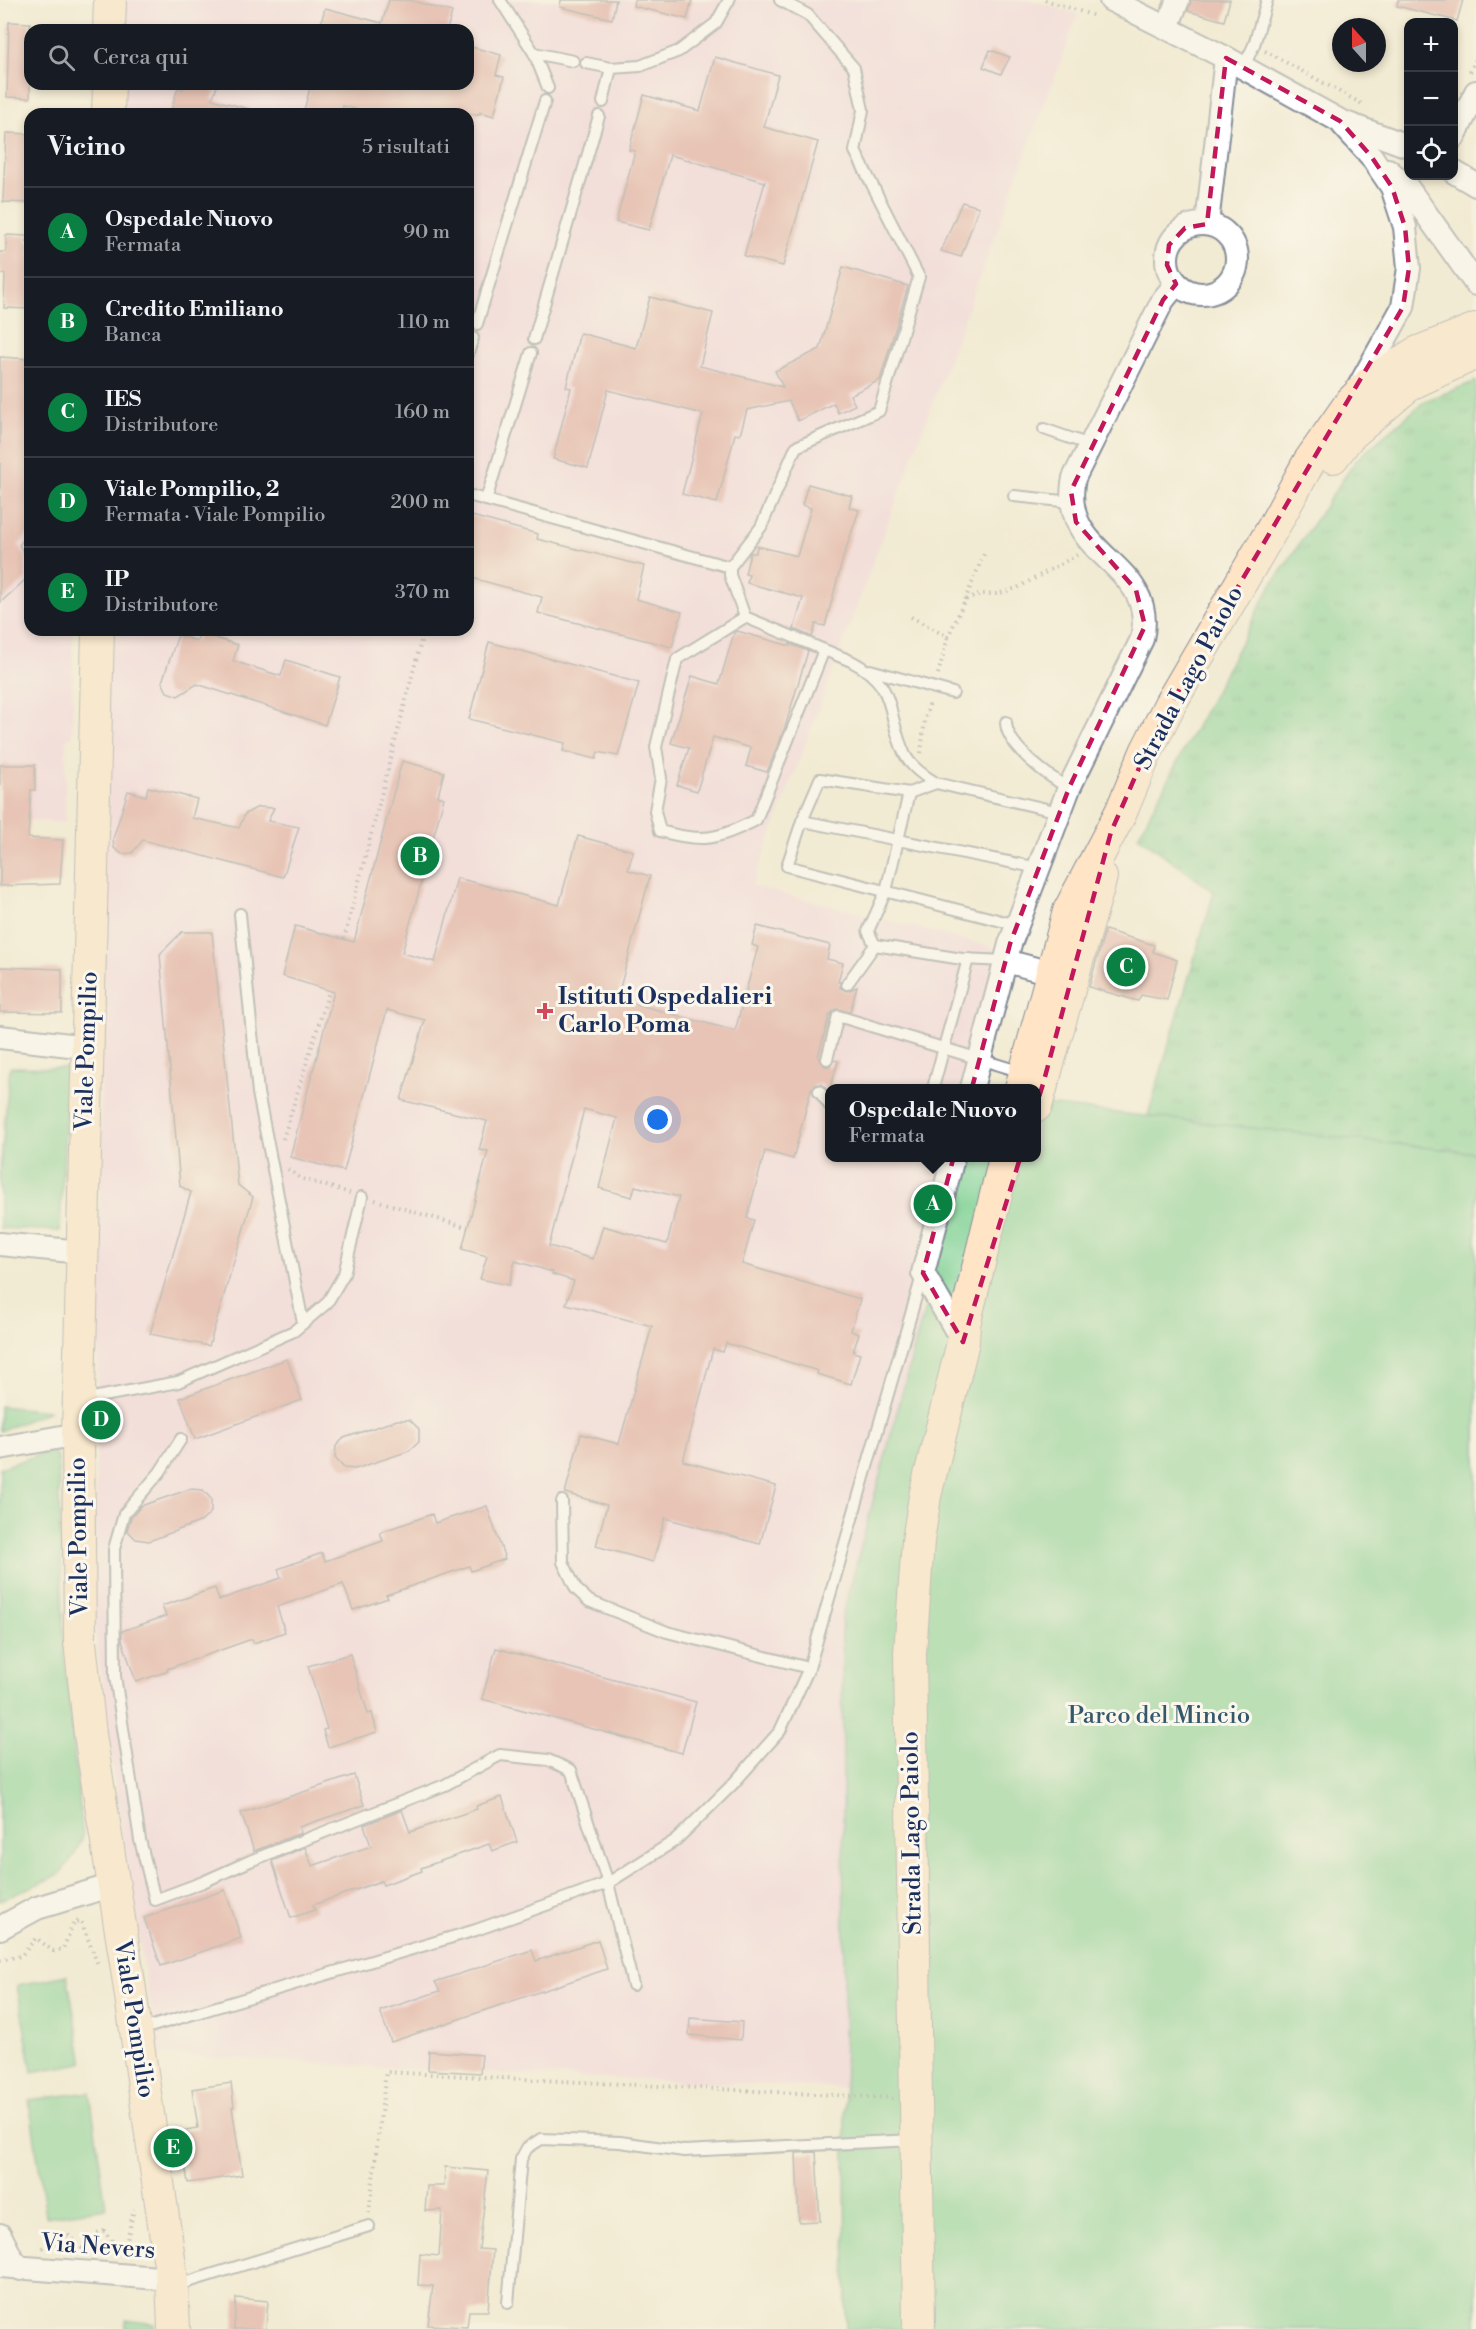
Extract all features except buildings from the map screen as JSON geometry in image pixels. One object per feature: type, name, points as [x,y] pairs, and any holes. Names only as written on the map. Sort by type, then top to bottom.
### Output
[{"type":"street","points":[[109,24],[110,0]]},
{"type":"street","points":[[1111,0],[1167,27],[1340,121],[1404,145]]},
{"type":"street","points":[[1167,27],[1179,0]]},
{"type":"street","points":[[1207,224],[1234,63]]},
{"type":"street","points":[[108,108],[109,90]]},
{"type":"street","points":[[1458,126],[1476,92]]},
{"type":"street","points":[[1340,121],[1371,156],[1392,187],[1406,228],[1409,268],[1403,307],[1351,402]]},
{"type":"street","points":[[1371,156],[1407,187],[1476,284]]},
{"type":"street","points":[[1207,224],[1227,234],[1234,243],[1237,265],[1227,285],[1207,295],[1185,291],[1176,284],[1167,266],[1169,245],[1176,236],[1185,228],[1207,224]]},
{"type":"street","points":[[973,1084],[1017,925],[1059,812],[1142,639],[1145,613],[1136,590],[1127,577],[1096,549],[1076,522],[1071,491],[1074,478],[1163,300],[1176,284]]},
{"type":"street","name":"Strada Lago Paiolo","points":[[1032,1084],[1051,973],[1069,911],[1111,832],[1170,704],[1310,462],[1351,402],[1370,383],[1416,352],[1476,329]]},
{"type":"street","name":"Strada Lago Paiolo","points":[[1274,526],[1349,436],[1410,384],[1476,353]]},
{"type":"street","name":"Viale Pompilio","points":[[98,636],[78,1401],[80,1642],[82,1679],[172,2283],[174,2329]]},
{"type":"street","name":"Strada Lago Paiolo","points":[[1032,1084],[1083,945],[1111,832]]},
{"type":"street","points":[[1006,961],[1051,973]]},
{"type":"street","points":[[0,1037],[87,1051]]},
{"type":"street","points":[[952,1162],[923,1273],[963,1342]]},
{"type":"street","name":"Strada Lago Paiolo","points":[[919,2329],[910,1653],[918,1541],[923,1507],[963,1342],[964,1325],[1004,1162]]},
{"type":"street","name":"Strada Lago Paiolo","points":[[963,1342],[972,1326],[1020,1162]]},
{"type":"street","points":[[0,1244],[81,1252]]},
{"type":"street","points":[[0,1448],[78,1434]]},
{"type":"street","points":[[1,1926],[37,1908],[112,1885]]},
{"type":"street","name":"Via Nevers","points":[[0,2235],[12,2266],[172,2283]]},
{"type":"lane","points":[[500,0],[534,53],[548,88]]},
{"type":"lane","points":[[586,63],[611,68],[640,66],[679,51],[716,23],[729,0]]},
{"type":"lane","points":[[780,0],[808,15],[854,68],[863,110],[855,151],[919,277],[879,411],[796,447],[761,527],[730,567],[733,585],[745,617],[867,669],[953,693]]},
{"type":"lane","points":[[1234,63],[1254,45],[1268,0]]},
{"type":"lane","points":[[534,53],[573,61]]},
{"type":"lane","points":[[603,102],[611,68]]},
{"type":"lane","points":[[477,324],[545,101]]},
{"type":"lane","points":[[534,339],[599,116]]},
{"type":"lane","points":[[486,500],[531,352]]},
{"type":"lane","points":[[1044,429],[1090,445]]},
{"type":"lane","points":[[1014,496],[1072,502]]},
{"type":"lane","points":[[474,497],[730,567]]},
{"type":"lane","points":[[745,617],[677,659],[656,747],[661,778],[655,811],[660,831],[682,837],[705,839],[726,835],[756,820],[824,650]]},
{"type":"lane","points":[[867,669],[886,692],[905,756],[920,773],[936,783],[1059,812]]},
{"type":"lane","points":[[1006,722],[1006,729],[1015,745],[1045,772],[1069,788]]},
{"type":"lane","points":[[936,783],[909,793],[820,779],[802,821],[787,866],[1017,925]]},
{"type":"lane","points":[[875,945],[868,931],[886,891],[909,793]]},
{"type":"lane","points":[[802,821],[1039,868]]},
{"type":"lane","points":[[240,914],[258,1093],[303,1323]]},
{"type":"lane","points":[[875,945],[968,959],[1006,961]]},
{"type":"lane","points":[[847,984],[875,945]]},
{"type":"lane","points":[[934,1084],[968,959]]},
{"type":"lane","points":[[827,1059],[838,1016],[978,1060],[1023,1084]]},
{"type":"lane","points":[[0,1046],[87,1051]]},
{"type":"lane","points":[[819,1091],[825,1099]]},
{"type":"lane","points":[[78,1401],[178,1382],[294,1331],[327,1303],[344,1274],[362,1197]]},
{"type":"lane","points":[[136,2031],[476,1930],[608,1883],[676,1840],[732,1785],[780,1731],[809,1668],[923,1273]]},
{"type":"lane","points":[[181,1439],[160,1472],[124,1514],[114,1549],[115,1676],[140,1840],[155,1900],[445,1785],[500,1755],[548,1760],[571,1770],[608,1883],[633,1985]]},
{"type":"lane","points":[[562,1501],[562,1562],[576,1589],[589,1601],[667,1632],[809,1668]]},
{"type":"lane","points":[[508,2303],[521,2159],[527,2148],[541,2139],[620,2142],[684,2151],[916,2140]]},
{"type":"lane","points":[[172,2283],[369,2226]]},
{"type":"path","points":[[964,600],[981,594],[997,594],[1017,588],[1076,555],[1096,549]]},
{"type":"path","points":[[920,773],[925,719],[948,637],[984,554]]},
{"type":"path","points":[[911,617],[948,637]]},
{"type":"path","points":[[344,939],[422,636]]},
{"type":"path","points":[[282,1143],[328,991]]},
{"type":"path","points":[[285,1160],[286,1168],[300,1178],[468,1228]]},
{"type":"path","points":[[0,1960],[21,1956],[36,1938],[53,1951],[63,1949],[74,1922],[81,1921],[100,1974]]},
{"type":"path","points":[[358,2216],[369,2213],[386,2072],[894,2098]]},
{"type":"path","points":[[12,2266],[67,2234],[82,2248],[88,2246],[96,2233],[104,2231],[119,2250],[125,2249],[134,2212],[133,2201]]},
{"type":"highlighted area","points":[[1226,58],[1340,121],[1371,156],[1392,187],[1405,227],[1409,268],[1403,307],[1196,658],[1146,752],[1111,832],[1043,1084],[963,1342],[923,1273],[1010,944],[1069,788],[1145,626],[1136,590],[1076,522],[1071,491],[1163,300],[1176,284],[1167,265],[1169,245],[1185,228],[1207,224]]},
{"type":"shaded area","name":"Istituti Ospedalieri Carlo Poma","points":[[124,0],[1028,0],[1078,14],[752,886],[1003,950],[967,1084],[825,1084],[825,1162],[947,1162],[913,1292],[934,1352],[873,2089],[480,2073],[159,2054],[122,1840],[94,1620],[107,679],[110,636],[474,636],[474,108],[124,108],[124,90],[474,90],[474,24],[124,24]]},
{"type":"shaded area","points":[[0,414],[24,415],[24,636],[73,636],[72,736],[66,739],[65,823],[0,819]]},
{"type":"green space","name":"Parco del Mincio","points":[[1476,381],[1476,2329],[956,2329],[1139,1146],[1214,892],[1138,836],[1271,586],[1356,460],[1425,401]]},
{"type":"green space","points":[[10,1067],[68,1068],[60,1231],[0,1228],[0,1173]]},
{"type":"green space","name":"Parco del Mincio","points":[[1041,1104],[1476,1153],[1476,2329],[846,2329],[842,1617],[964,1162],[1041,1162]]},
{"type":"green space","points":[[0,1406],[50,1411],[0,1431]]},
{"type":"green space","points":[[53,1450],[58,1459],[64,1651],[83,1837],[74,1855],[60,1874],[0,1901],[0,1468]]},
{"type":"green space","points":[[67,1975],[83,2063],[32,2072],[17,1985]]},
{"type":"green space","points":[[90,2092],[106,2208],[46,2217],[29,2100]]},
{"type":"green space","points":[[126,2320],[155,2324],[154,2329],[125,2329]]},
{"type":"place","name":"Credito Emiliano","points":[[420,856]]},
{"type":"place","name":"IES","points":[[1126,967]]},
{"type":"place","name":"Istituti Ospedalieri Carlo Poma","points":[[545,1011]]},
{"type":"place","name":"Ospedale Nuovo","points":[[933,1204]]},
{"type":"place","name":"Viale Pompilio, 2","points":[[101,1420]]},
{"type":"place","name":"IP","points":[[173,2148]]}]
